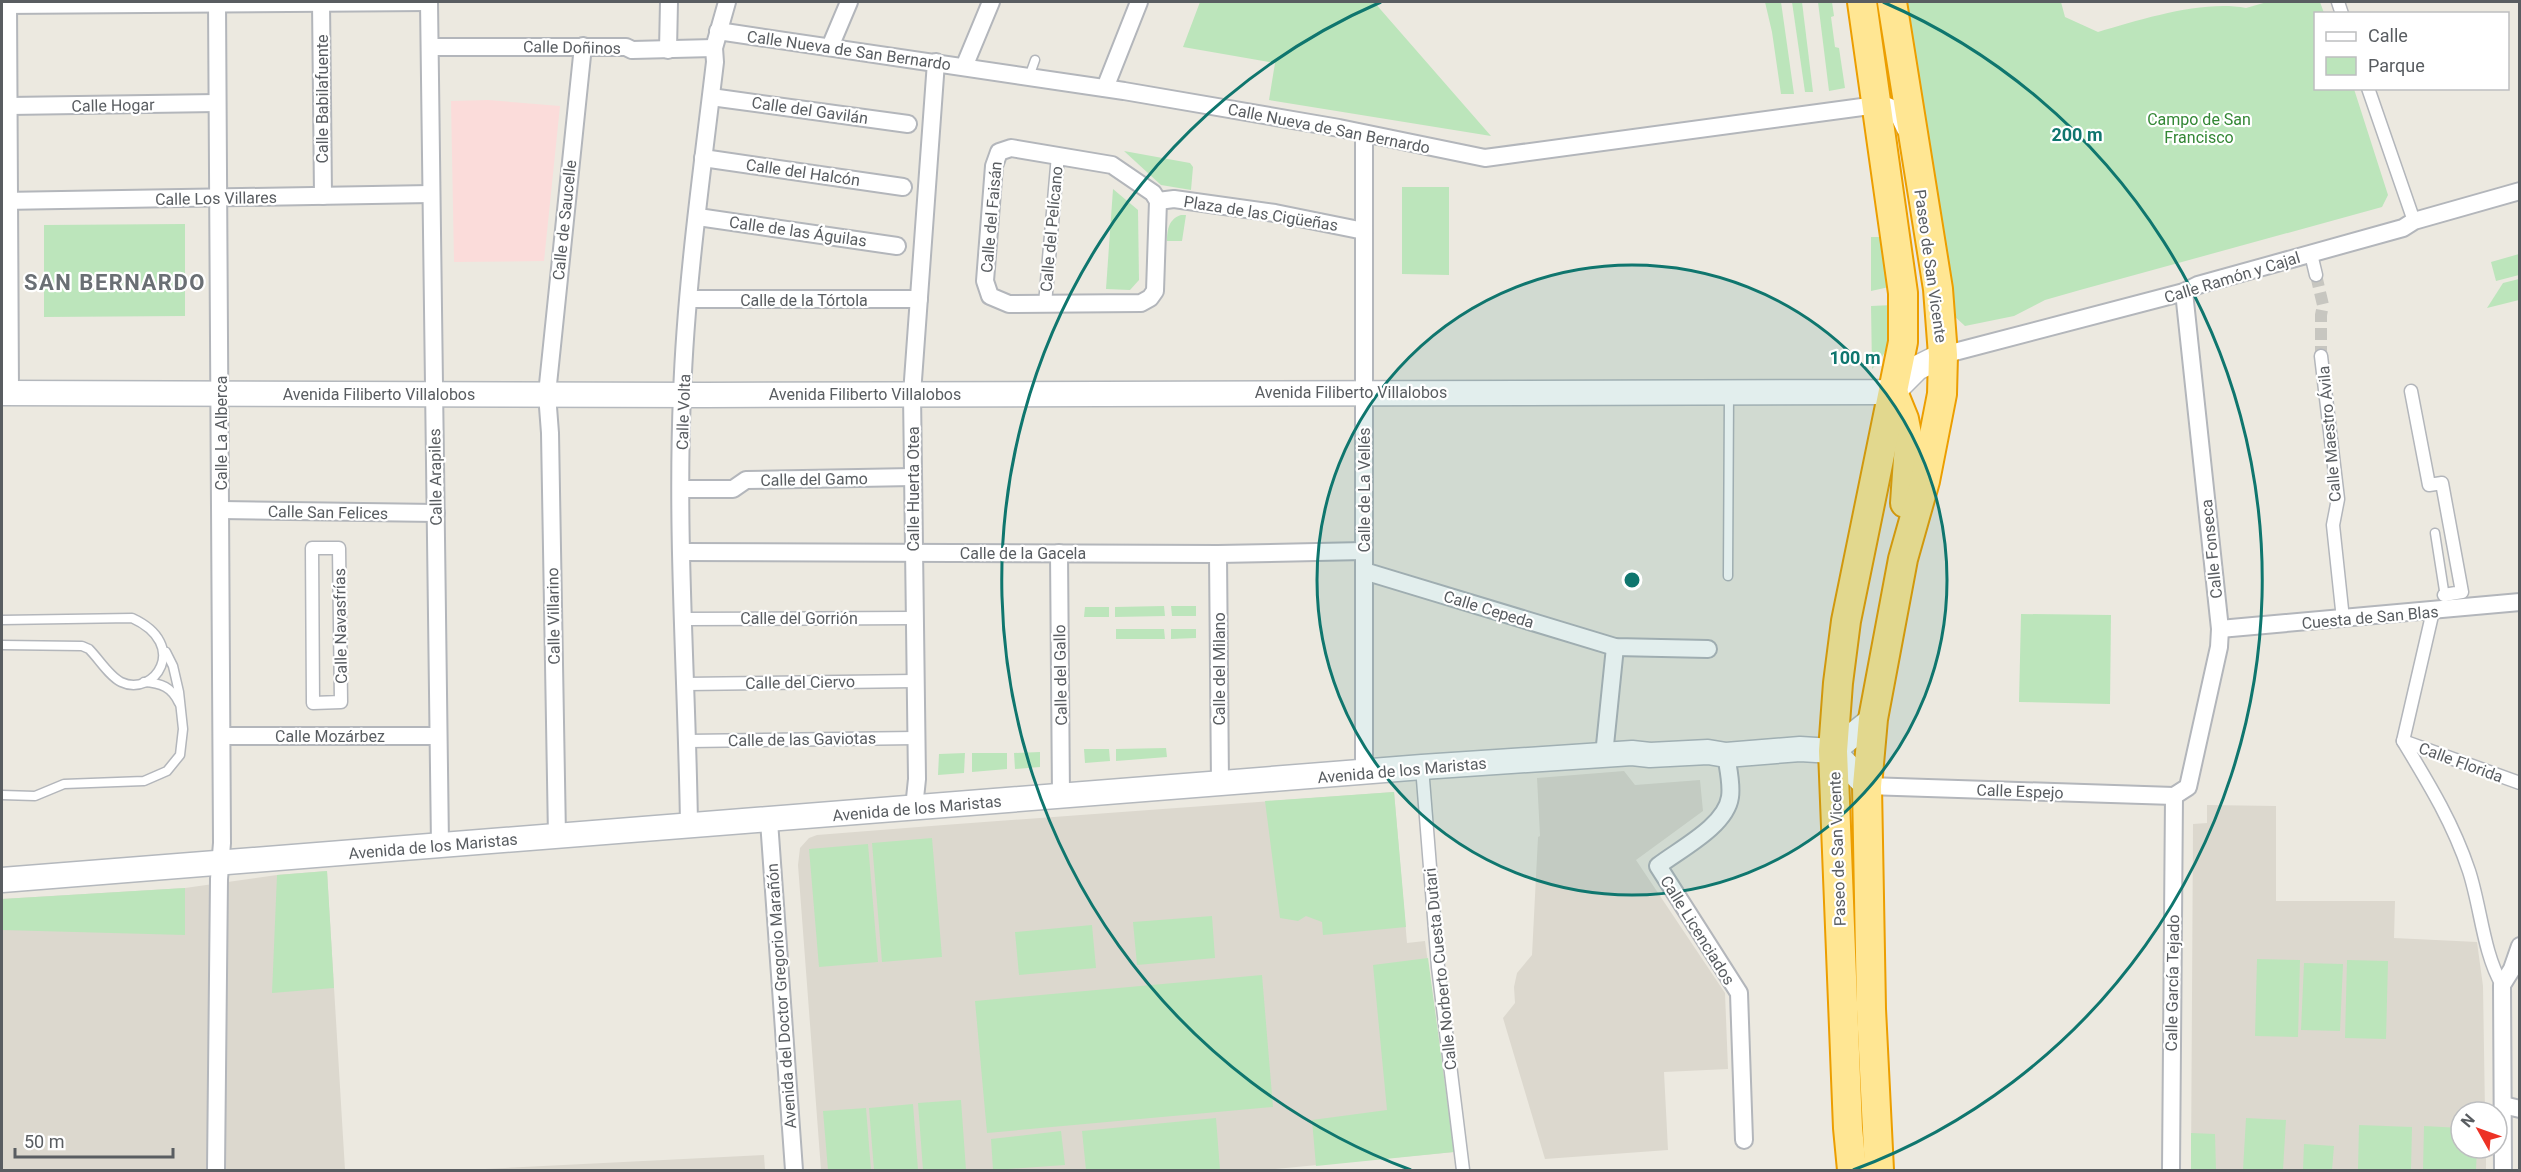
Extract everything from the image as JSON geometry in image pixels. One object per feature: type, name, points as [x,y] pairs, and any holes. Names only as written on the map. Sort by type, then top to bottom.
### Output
[{"type":"highway","name":"Paseo de San Vicente","points":[[1852,1170],[1847,1116],[1841,752],[1844,635],[1903,342],[1903,293],[1862,2]]},
{"type":"highway","name":"Paseo de San Vicente","points":[[1879,1170],[1871,1009],[1867,786],[1873,719],[1903,559],[1925,481],[1942,394],[1943,355],[1938,289],[1892,2]]},
{"type":"highway","name":"Paseo de San Vicente","points":[[1893,392],[1904,419],[1909,444],[1903,559]]},
{"type":"main road","points":[[1893,392],[1917,368],[1943,355]]},
{"type":"main road","name":"Avenida Filiberto Villalobos","points":[[6,393],[682,395],[1893,392]]},
{"type":"main road","points":[[1867,786],[1841,752],[1873,719]]},
{"type":"main road","name":"Avenida de los Maristas","points":[[2,880],[689,825],[769,821],[1422,767],[1632,753],[1650,756],[1708,753],[1726,755],[1800,749],[1841,752]]},
{"type":"street","name":"Calle La Alberca","points":[[216,1170],[222,843],[217,2]]},
{"type":"street","name":"Calle Babilafuente","points":[[321,2],[323,196]]},
{"type":"street","points":[[6,393],[5,134],[9,106],[5,74],[6,4],[429,2]]},
{"type":"street","name":"Calle Arapiles","points":[[429,2],[440,845]]},
{"type":"street","points":[[668,50],[669,2]]},
{"type":"street","name":"Calle Volta","points":[[689,825],[682,395],[689,299],[715,62],[714,48],[727,2]]},
{"type":"street","points":[[830,47],[849,2]]},
{"type":"street","points":[[964,67],[991,2]]},
{"type":"street","points":[[1105,88],[1139,2]]},
{"type":"street","name":"Calle Nueva de San Bernardo","points":[[718,31],[1105,88],[1339,128],[1364,135],[1485,158],[1877,105]]},
{"type":"street","name":"Calle Doñinos","points":[[429,47],[583,46],[626,47],[632,50],[714,48]]},
{"type":"street","name":"Calle de Saucelle","points":[[547,394],[583,46]]},
{"type":"street","name":"Calle Huerta Otea","points":[[914,808],[917,779],[912,394],[936,62]]},
{"type":"street","points":[[2369,90],[2414,221]]},
{"type":"street","name":"Calle del Gavilán","points":[[711,97],[908,124]]},
{"type":"street","name":"Calle Hogar","points":[[9,106],[217,103]]},
{"type":"street","points":[[1877,105],[1887,104],[1893,107],[1915,148]]},
{"type":"street","name":"Calle de La Vellés","points":[[1364,135],[1364,773]]},
{"type":"street","name":"Calle del Faisán","points":[[1045,304],[1001,302],[990,296],[987,291],[985,281],[995,157],[999,152],[1011,148],[1112,165],[1153,194],[1158,201]]},
{"type":"street","name":"Calle del Pelícano","points":[[1045,304],[1058,155]]},
{"type":"street","name":"Calle del Halcón","points":[[703,158],[903,187]]},
{"type":"street","name":"Calle Ramón y Cajal","points":[[1943,355],[2184,292],[2198,285],[2403,228],[2414,221],[2520,191]]},
{"type":"street","name":"Calle Los Villares","points":[[5,201],[431,194]]},
{"type":"street","name":"Plaza de las Cigüeñas","points":[[1158,201],[1174,199],[1275,213],[1364,231]]},
{"type":"street","points":[[1045,304],[1141,303],[1149,298],[1155,291],[1158,201]]},
{"type":"street","name":"Calle de las Águilas","points":[[698,217],[897,246]]},
{"type":"street","points":[[2311,254],[2316,275]]},
{"type":"street","name":"Calle Fonseca","points":[[2174,796],[2188,787],[2219,647],[2220,629],[2184,292]]},
{"type":"street","name":"Calle de la Tórtola","points":[[689,299],[919,299]]},
{"type":"street","name":"Calle Maestro Ávila","points":[[2321,356],[2338,498],[2333,525],[2343,619]]},
{"type":"street","points":[[2411,391],[2428,485],[2442,483],[2462,592],[2441,606],[2403,741],[2428,779],[2453,830],[2469,872],[2494,966],[2502,985],[2502,1100]]},
{"type":"street","name":"Calle Villarino","points":[[547,394],[550,433],[557,837]]},
{"type":"street","name":"Calle del Gamo","points":[[682,489],[733,489],[746,480],[913,477]]},
{"type":"street","name":"Calle San Felices","points":[[221,510],[436,513]]},
{"type":"street","name":"Calle Navasfrías","points":[[312,548],[326,548],[339,548],[341,702],[313,703],[312,548]]},
{"type":"street","name":"Calle de la Gacela","points":[[683,552],[1218,554],[1364,551]]},
{"type":"street","name":"Calle del Gallo","points":[[1059,553],[1061,797]]},
{"type":"street","name":"Calle del Milano","points":[[1218,554],[1220,784]]},
{"type":"street","name":"Calle Cepeda","points":[[1364,571],[1615,647],[1708,649]]},
{"type":"street","name":"Cuesta de San Blas","points":[[2220,629],[2343,619],[2441,606],[2520,602]]},
{"type":"street","name":"Calle del Gorrión","points":[[684,619],[914,618]]},
{"type":"street","points":[[1604,755],[1615,647]]},
{"type":"street","name":"Calle del Ciervo","points":[[686,684],[915,681]]},
{"type":"street","name":"Calle Mozárbez","points":[[222,736],[438,736]]},
{"type":"street","name":"Calle de las Gaviotas","points":[[688,741],[916,738]]},
{"type":"street","name":"Calle Florida","points":[[2403,741],[2520,783]]},
{"type":"street","name":"Calle Licenciados","points":[[1726,755],[1731,795],[1727,809],[1719,820],[1658,866],[1738,993],[1744,1140]]},
{"type":"street","name":"Calle Norberto Cuesta Dutari","points":[[1422,767],[1438,967],[1463,1170]]},
{"type":"street","name":"Calle Espejo","points":[[1867,786],[2174,796]]},
{"type":"street","name":"Calle García Tejado","points":[[2170,1170],[2174,796]]},
{"type":"street","name":"Avenida del Doctor Gregorio Marañón","points":[[769,821],[794,1170]]},
{"type":"street","points":[[2502,985],[2512,969],[2520,946]]},
{"type":"lane","points":[[1029,77],[1035,60]]},
{"type":"lane","points":[[1728,576],[1729,393]]},
{"type":"lane","points":[[2435,533],[2441,606]]},
{"type":"lane","points":[[2,620],[132,618],[144,623],[156,635],[173,666],[181,707],[180,755],[167,771],[144,781],[64,783],[35,796],[2,795]]},
{"type":"lane","points":[[2,645],[82,646],[94,654],[118,680],[129,685],[144,682],[160,683],[176,696],[181,707]]},
{"type":"lane","points":[[144,682],[158,674],[165,660],[163,646]]},
{"type":"shaded area","points":[[488,100],[560,106],[544,261],[454,262],[451,101]]},
{"type":"shaded area","points":[[1624,771],[1635,785],[1700,780],[1703,811],[1636,860],[1725,993],[1728,1069],[1664,1072],[1668,1150],[1545,1159],[1503,1018],[1515,1003],[1514,987],[1517,973],[1532,955],[1538,837],[1540,836],[1537,778]]},
{"type":"shaded area","points":[[1394,792],[1407,943],[1425,941],[1454,1152],[1266,1170],[821,1170],[798,865],[800,848],[809,838],[817,835],[944,825]]},
{"type":"shaded area","points":[[2207,805],[2276,806],[2276,901],[2395,901],[2394,938],[2477,942],[2483,986],[2485,1100],[2449,1100],[2449,1160],[2486,1160],[2486,1170],[2191,1170],[2193,824],[2207,823]]},
{"type":"shaded area","points":[[327,871],[345,1170],[2,1170],[2,899],[185,888],[277,875]]},
{"type":"shaded area","points":[[764,1155],[765,1170],[465,1170]]},
{"type":"green space","points":[[1200,2],[1374,2],[1491,136],[1269,100],[1275,63],[1183,47]]},
{"type":"green space","points":[[1765,2],[1781,2],[1794,94],[1781,94]]},
{"type":"green space","points":[[1792,2],[1802,2],[1813,92],[1805,92]]},
{"type":"green space","points":[[1818,2],[1832,2],[1834,16],[1831,17],[1835,47],[1839,48],[1845,88],[1829,91]]},
{"type":"green space","name":"Campo de San Francisco","points":[[1902,2],[2061,2],[2065,17],[2098,32],[2172,12],[2192,9],[2229,6],[2246,8],[2267,2],[2320,2],[2324,12],[2314,12],[2314,90],[2354,90],[2388,195],[2382,207],[2045,300],[2014,316],[1965,326],[1953,315]]},
{"type":"green space","points":[[1124,151],[1190,163],[1193,167],[1191,190],[1161,185]]},
{"type":"green space","points":[[1402,187],[1449,187],[1449,275],[1402,274]]},
{"type":"green space","points":[[1113,189],[1138,210],[1139,280],[1130,290],[1106,289]]},
{"type":"green space","points":[[1181,215],[1186,215],[1182,241],[1167,241],[1170,225]]},
{"type":"green space","points":[[185,224],[185,316],[44,317],[44,225]]},
{"type":"green space","points":[[1871,237],[1883,237],[1889,287],[1871,291]]},
{"type":"green space","points":[[2519,254],[2519,275],[2496,281],[2491,262]]},
{"type":"green space","points":[[2519,279],[2519,300],[2487,308],[2503,283]]},
{"type":"green space","points":[[1893,305],[1890,340],[1884,354],[1872,369],[1871,306]]},
{"type":"green space","points":[[1164,606],[1165,616],[1115,617],[1115,607]]},
{"type":"green space","points":[[1171,606],[1196,606],[1196,616],[1172,616]]},
{"type":"green space","points":[[1085,607],[1109,607],[1109,617],[1084,617]]},
{"type":"green space","points":[[2021,614],[2111,615],[2110,704],[2019,702]]},
{"type":"green space","points":[[1116,629],[1164,629],[1165,639],[1116,639]]},
{"type":"green space","points":[[1171,629],[1196,629],[1196,638],[1171,639]]},
{"type":"green space","points":[[1166,748],[1167,757],[1116,761],[1116,749]]},
{"type":"green space","points":[[1084,749],[1109,749],[1110,761],[1085,763]]},
{"type":"green space","points":[[1040,752],[1040,767],[1015,769],[1014,753]]},
{"type":"green space","points":[[965,753],[964,773],[938,775],[939,754]]},
{"type":"green space","points":[[972,753],[1007,753],[1007,769],[972,772]]},
{"type":"green space","points":[[1394,792],[1406,927],[1323,935],[1322,922],[1306,916],[1298,921],[1280,918],[1265,801]]},
{"type":"green space","points":[[932,838],[942,957],[882,962],[872,843]]},
{"type":"green space","points":[[868,844],[878,962],[819,967],[809,849]]},
{"type":"green space","points":[[327,871],[334,988],[272,993],[277,875]]},
{"type":"green space","points":[[185,888],[185,935],[2,930],[2,899]]},
{"type":"green space","points":[[1212,916],[1215,958],[1137,965],[1133,922]]},
{"type":"green space","points":[[1092,925],[1096,968],[1019,975],[1015,932]]},
{"type":"green space","points":[[1428,958],[1454,1152],[1316,1166],[1312,1120],[1387,1110],[1373,965]]},
{"type":"green space","points":[[2257,959],[2300,960],[2298,1037],[2255,1036]]},
{"type":"green space","points":[[2347,960],[2388,961],[2386,1039],[2345,1038]]},
{"type":"green space","points":[[2304,963],[2343,964],[2340,1031],[2301,1030]]},
{"type":"green space","points":[[1262,975],[1273,1107],[987,1133],[975,1001]]},
{"type":"green space","points":[[961,1100],[966,1170],[923,1170],[918,1103]]},
{"type":"green space","points":[[913,1104],[918,1170],[874,1170],[869,1108]]},
{"type":"green space","points":[[866,1108],[871,1170],[828,1170],[823,1111]]},
{"type":"green space","points":[[1216,1118],[1220,1170],[1086,1170],[1082,1131]]},
{"type":"green space","points":[[2246,1118],[2286,1120],[2283,1170],[2243,1170]]},
{"type":"green space","points":[[2359,1125],[2412,1127],[2411,1170],[2358,1170]]},
{"type":"green space","points":[[2424,1126],[2449,1127],[2449,1160],[2476,1160],[2476,1170],[2423,1170]]},
{"type":"green space","points":[[1061,1131],[1065,1165],[993,1170],[991,1139]]},
{"type":"green space","points":[[2191,1133],[2215,1134],[2216,1170],[2191,1170]]},
{"type":"green space","points":[[2304,1144],[2334,1146],[2332,1170],[2303,1170]]},
{"type":"tunnel","points":[[2316,275],[2323,305],[2321,356]]},
{"type":"district","name":"SAN BERNARDO","points":[[115,282]]}]
